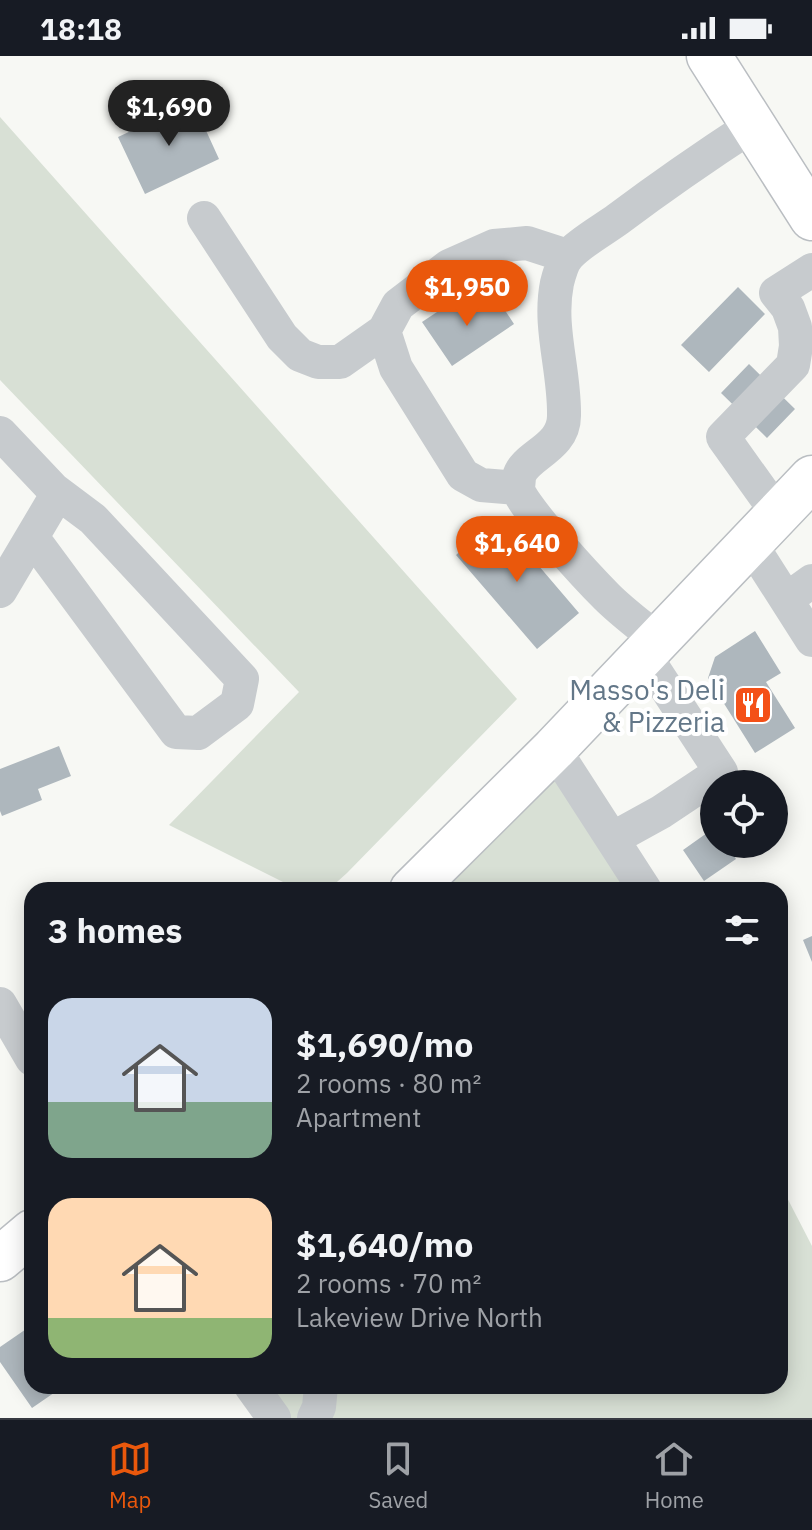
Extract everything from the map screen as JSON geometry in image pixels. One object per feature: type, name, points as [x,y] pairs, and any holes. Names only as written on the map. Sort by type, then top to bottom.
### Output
[{"type":"main road","points":[[709,56],[753,125],[805,193]]},
{"type":"main road","points":[[420,882],[554,749],[812,478]]},
{"type":"main road","points":[[0,1259],[24,1239]]},
{"type":"street","points":[[612,839],[661,812],[721,772],[651,647],[523,500],[518,488],[519,474],[532,459],[547,449],[564,421],[564,388],[554,310],[558,280],[567,256],[663,185],[753,125]]},
{"type":"street","points":[[204,218],[282,337],[300,355],[318,362],[340,362],[384,331],[398,305],[449,266],[494,246],[527,243],[567,256]]},
{"type":"street","points":[[812,270],[776,293],[788,308],[795,327],[802,374],[723,437],[764,529],[799,590],[812,640]]},
{"type":"street","points":[[384,331],[396,368],[463,475],[481,485],[518,488]]},
{"type":"street","points":[[0,433],[58,493],[93,519],[242,679],[237,704],[198,733],[176,732],[32,537]]},
{"type":"street","points":[[0,591],[58,493]]},
{"type":"street","points":[[554,749],[640,882]]},
{"type":"street","points":[[0,1004],[24,1045]]},
{"type":"street","points":[[257,1394],[274,1418]]},
{"type":"street","points":[[314,1418],[320,1394]]},
{"type":"shaded area","points":[[0,117],[517,699],[337,882],[283,882],[169,825],[299,692],[0,380]]},
{"type":"shaded area","points":[[554,749],[623,882],[413,882]]},
{"type":"shaded area","points":[[788,1200],[812,1246],[812,1418],[274,1418],[257,1394],[788,1394]]},
{"type":"building","points":[[193,102],[219,159],[145,194],[118,137]]},
{"type":"building","points":[[738,287],[765,314],[709,372],[681,345]]},
{"type":"building","points":[[495,295],[514,324],[452,366],[422,322],[455,300],[465,315]]},
{"type":"building","points":[[749,364],[795,409],[767,438],[721,393]]},
{"type":"building","points":[[498,518],[579,613],[537,649],[456,555]]},
{"type":"building","name":"Masso's Deli & Pizzeria","points":[[755,631],[781,673],[766,682],[795,728],[755,753],[708,678],[715,657]]},
{"type":"building","points":[[59,746],[71,776],[38,789],[42,800],[2,816],[0,769]]},
{"type":"building","points":[[700,838],[700,858],[736,859],[704,881],[683,850]]},
{"type":"building","points":[[812,936],[812,962],[803,940]]},
{"type":"building","points":[[24,1330],[24,1394],[52,1394],[32,1408],[0,1362],[0,1347]]},
{"type":"place","name":"Masso's Deli & Pizzeria","points":[[753,705]]}]
